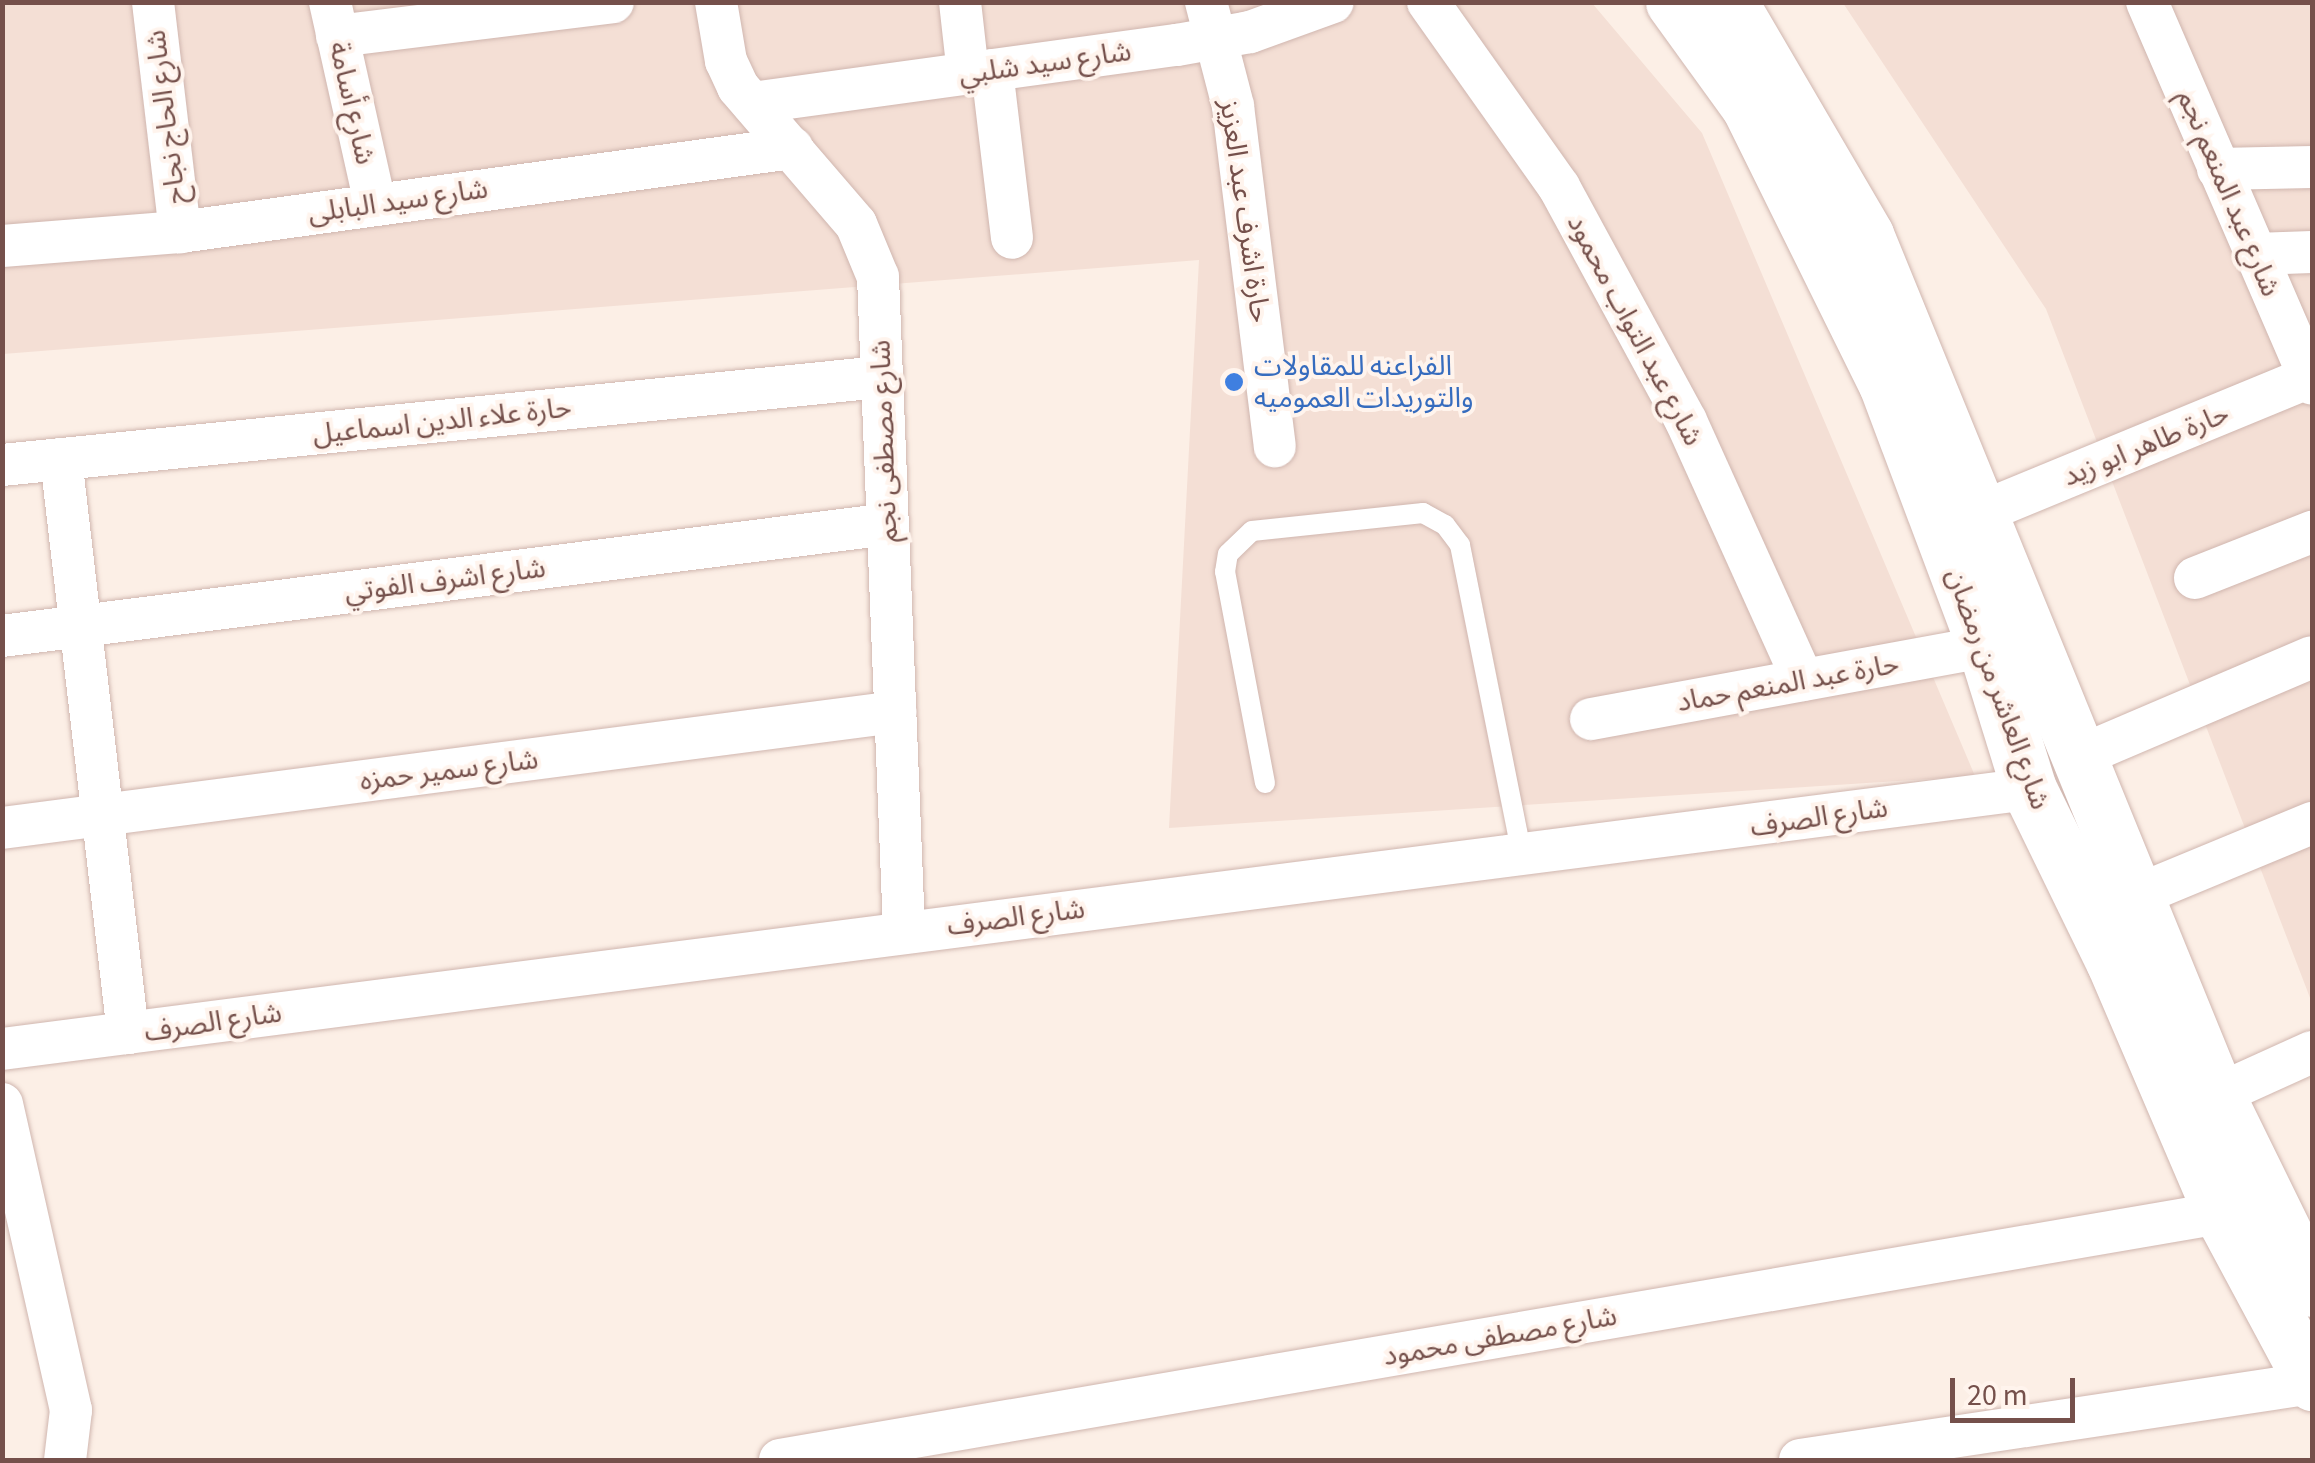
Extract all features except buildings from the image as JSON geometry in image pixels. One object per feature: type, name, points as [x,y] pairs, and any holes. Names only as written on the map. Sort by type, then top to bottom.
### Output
[{"type":"main road","name":"شارع العاشر من رمضان","points":[[1673,2],[1748,107],[1886,384],[1985,646],[2029,789],[2113,905],[2216,1095],[2312,1289]]},
{"type":"main road","name":"شارع العاشر من رمضان","points":[[1730,2],[1866,235],[2080,756],[2113,905],[2221,1213],[2312,1383]]},
{"type":"street","name":"شارع الحاج نجاح","points":[[153,2],[180,232]]},
{"type":"street","points":[[334,19],[613,2]]},
{"type":"street","name":"شارع مصطفى نجم","points":[[716,2],[726,61],[752,102],[856,224],[873,258],[904,930]]},
{"type":"street","points":[[960,2],[980,72],[1012,238]]},
{"type":"street","name":"شارع سيد شلبي","points":[[752,102],[980,72],[1211,20],[1250,32],[1333,2]]},
{"type":"street","name":"شارع عبد التواب محمود","points":[[1428,2],[1559,187],[1686,422],[1803,680]]},
{"type":"street","name":"شارع عبد المنعم نجم","points":[[2147,2],[2311,380]]},
{"type":"street","name":"شارع أسامة","points":[[334,19],[375,204]]},
{"type":"street","name":"حارة اشرف عبد العزيز","points":[[1211,20],[1233,106],[1275,446]]},
{"type":"street","name":"شارع سيد البابلى","points":[[2,246],[180,232],[792,148]]},
{"type":"street","points":[[2218,169],[2312,166]]},
{"type":"street","points":[[2255,254],[2312,252]]},
{"type":"street","name":"حارة علاء الدين اسماعيل","points":[[2,465],[881,378]]},
{"type":"street","name":"حارة طاهر ابو زيد","points":[[1982,512],[2311,380]]},
{"type":"street","points":[[62,459],[128,1033]]},
{"type":"street","name":"شارع اشرف الفوتي","points":[[2,636],[888,524]]},
{"type":"street","points":[[2195,578],[2312,532]]},
{"type":"street","name":"حارة عبد المنعم حماد","points":[[1590,719],[1985,646]]},
{"type":"street","points":[[2080,756],[2312,657]]},
{"type":"street","name":"شارع سمير حمزه","points":[[2,828],[895,712]]},
{"type":"street","name":"شارع الصرف","points":[[2,1049],[904,930],[1522,856],[2029,789]]},
{"type":"street","points":[[2113,905],[2312,823]]},
{"type":"street","points":[[2216,1095],[2312,1052]]},
{"type":"street","points":[[2,1104],[71,1410],[64,1460]]},
{"type":"street","name":"شارع مصطفى محمود","points":[[780,1460],[917,1448],[2221,1213]]},
{"type":"street","points":[[1800,1460],[1906,1452],[2312,1383]]},
{"type":"lane","points":[[1266,783],[1225,572],[1228,554],[1252,531],[1423,513],[1445,525],[1460,544],[1522,856]]},
{"type":"shaded area","points":[[3,3],[1592,3],[1702,133],[1975,776],[1169,828],[1199,260],[3,354]]},
{"type":"shaded area","points":[[1843,3],[2312,3],[2312,1003],[2046,309]]},
{"type":"place","name":"الفراعنه للمقاولات والتوريدات العموميه","points":[[1234,382]]}]
